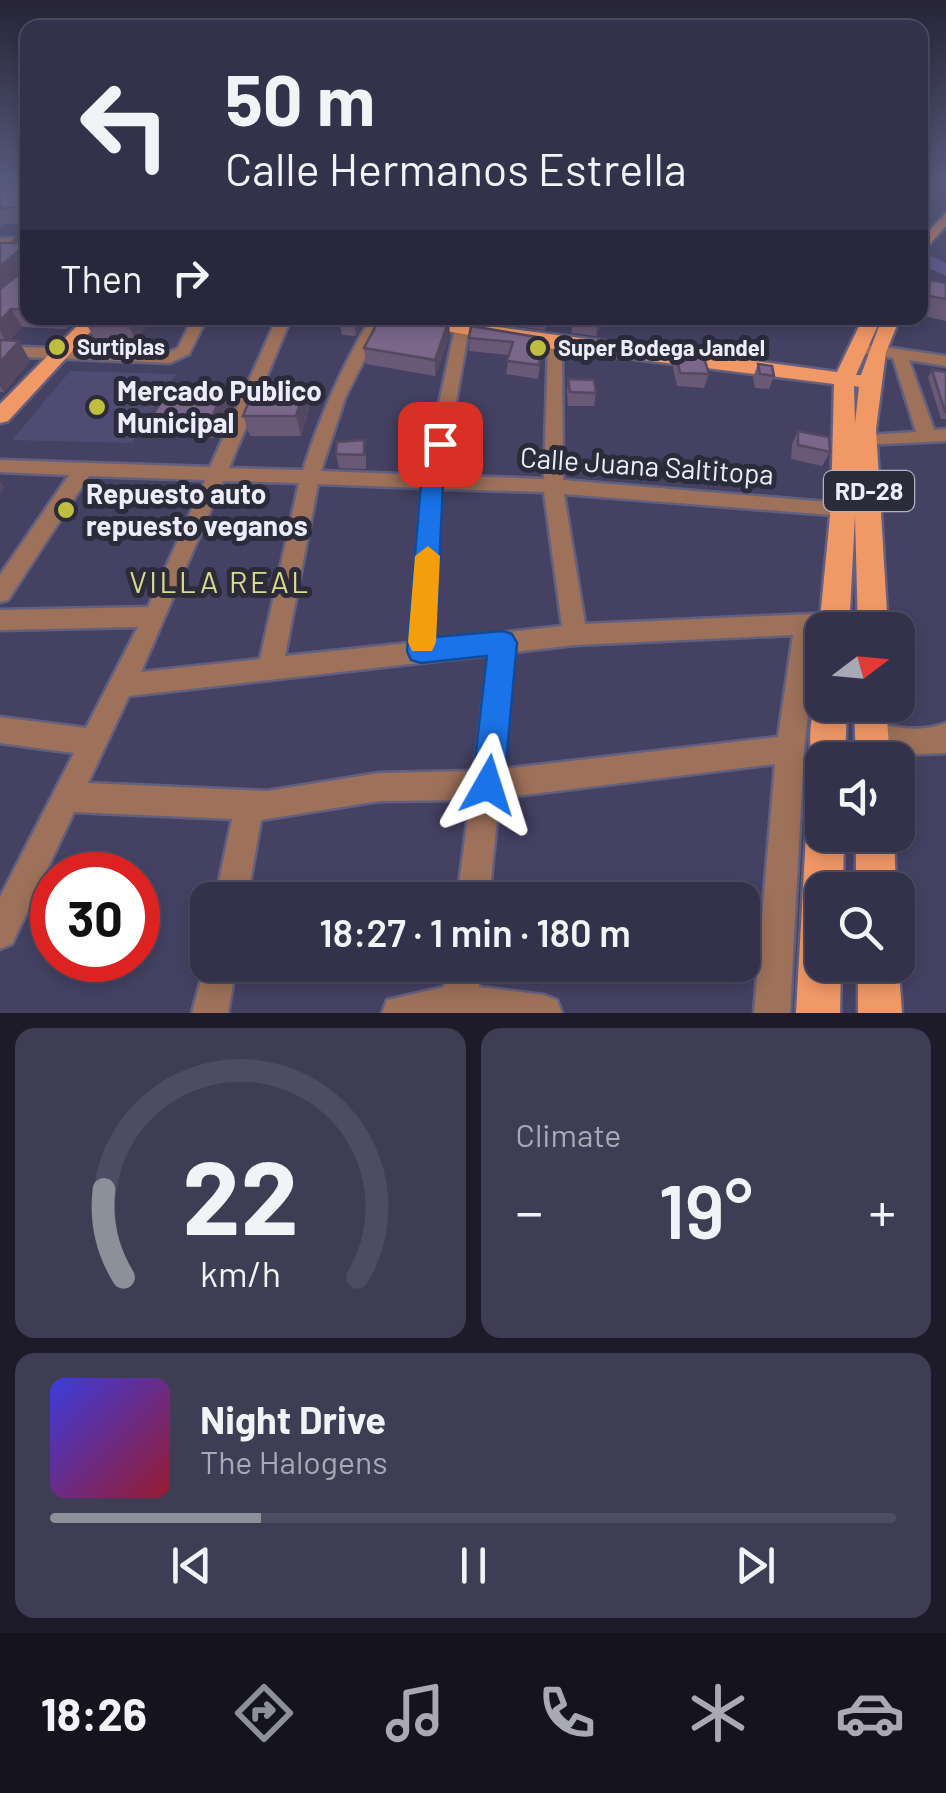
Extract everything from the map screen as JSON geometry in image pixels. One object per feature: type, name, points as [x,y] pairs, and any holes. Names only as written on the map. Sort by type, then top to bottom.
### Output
[{"type":"main road","points":[[0,416],[9,397],[64,351],[88,325]]},
{"type":"main road","points":[[442,325],[497,325],[555,343],[856,380]]},
{"type":"main road","name":"RD-28","points":[[873,325],[877,352]]},
{"type":"main road","name":"RD-28","points":[[827,612],[856,380],[877,352],[888,325]]},
{"type":"main road","name":"RD-28","points":[[856,380],[868,441],[873,612]]},
{"type":"main road","points":[[818,1013],[819,982]]},
{"type":"main road","points":[[879,982],[880,1013]]},
{"type":"street","points":[[0,351],[170,358],[184,351],[197,325]]},
{"type":"street","points":[[0,932],[156,617],[281,325]]},
{"type":"street","points":[[271,667],[292,549],[313,478],[347,365],[373,325]]},
{"type":"street","points":[[421,651],[432,483],[462,328]]},
{"type":"street","points":[[555,343],[554,486],[574,635]]},
{"type":"street","points":[[877,352],[946,362]]},
{"type":"street","points":[[877,352],[936,436]]},
{"type":"street","points":[[868,441],[936,436]]},
{"type":"street","name":"Calle Juana Saltitopa","points":[[0,466],[554,486],[843,506],[870,513]]},
{"type":"street","points":[[0,593],[84,468]]},
{"type":"street","points":[[0,620],[156,617]]},
{"type":"street","points":[[124,686],[574,635],[805,627]]},
{"type":"street","points":[[475,882],[503,643]]},
{"type":"street","points":[[772,1013],[790,749],[805,696]]},
{"type":"street","points":[[0,730],[95,743]]},
{"type":"street","points":[[871,733],[896,742],[941,742],[946,736]]},
{"type":"street","points":[[68,797],[249,807],[380,787],[488,785],[790,749]]},
{"type":"street","points":[[234,882],[249,807]]},
{"type":"street","points":[[210,1013],[216,982]]},
{"type":"street","points":[[458,1008],[462,982]]},
{"type":"street","points":[[400,1013],[458,1008],[544,1013]]},
{"type":"shaded area","name":"Mercado Publico Municipal","points":[[70,371],[176,374],[132,443],[12,440]]},
{"type":"building","points":[[0,243],[20,243],[20,250],[0,266]]},
{"type":"building","points":[[20,274],[20,310],[11,309],[0,321],[0,289]]},
{"type":"building","points":[[930,280],[946,283],[946,299],[929,296]]},
{"type":"building","points":[[376,325],[447,325],[435,360],[364,348]]},
{"type":"building","points":[[471,326],[543,338],[539,365],[507,361],[513,342],[469,338]]},
{"type":"building","points":[[0,340],[19,341],[0,362]]},
{"type":"building","points":[[676,354],[704,358],[709,374],[680,373]]},
{"type":"building","points":[[758,364],[772,366],[774,376],[760,374]]},
{"type":"building","points":[[932,370],[946,372],[946,412],[945,412]]},
{"type":"building","points":[[568,379],[594,380],[596,393],[570,392]]},
{"type":"building","points":[[256,384],[305,388],[296,416],[243,416]]},
{"type":"building","points":[[185,393],[223,394],[211,418],[152,416],[164,397],[181,398]]},
{"type":"building","points":[[798,431],[829,437],[830,452],[798,445]]},
{"type":"building","points":[[364,440],[364,455],[336,454],[337,442]]},
{"type":"waterway","points":[[928,261],[946,270]]},
{"type":"slow traffic","points":[[422,642],[428,556]]},
{"type":"place","name":"Surtiplas","points":[[57,347]]},
{"type":"place","name":"Super Bodega Jandel","points":[[538,348]]},
{"type":"place","name":"Mercado Publico Municipal","points":[[97,407]]},
{"type":"place","name":"Repuesto auto repuesto veganos","points":[[66,510]]},
{"type":"district","name":"VILLA REAL","points":[[220,583]]},
{"type":"route","points":[[440,444],[432,483],[421,651],[503,643],[488,785]]}]
